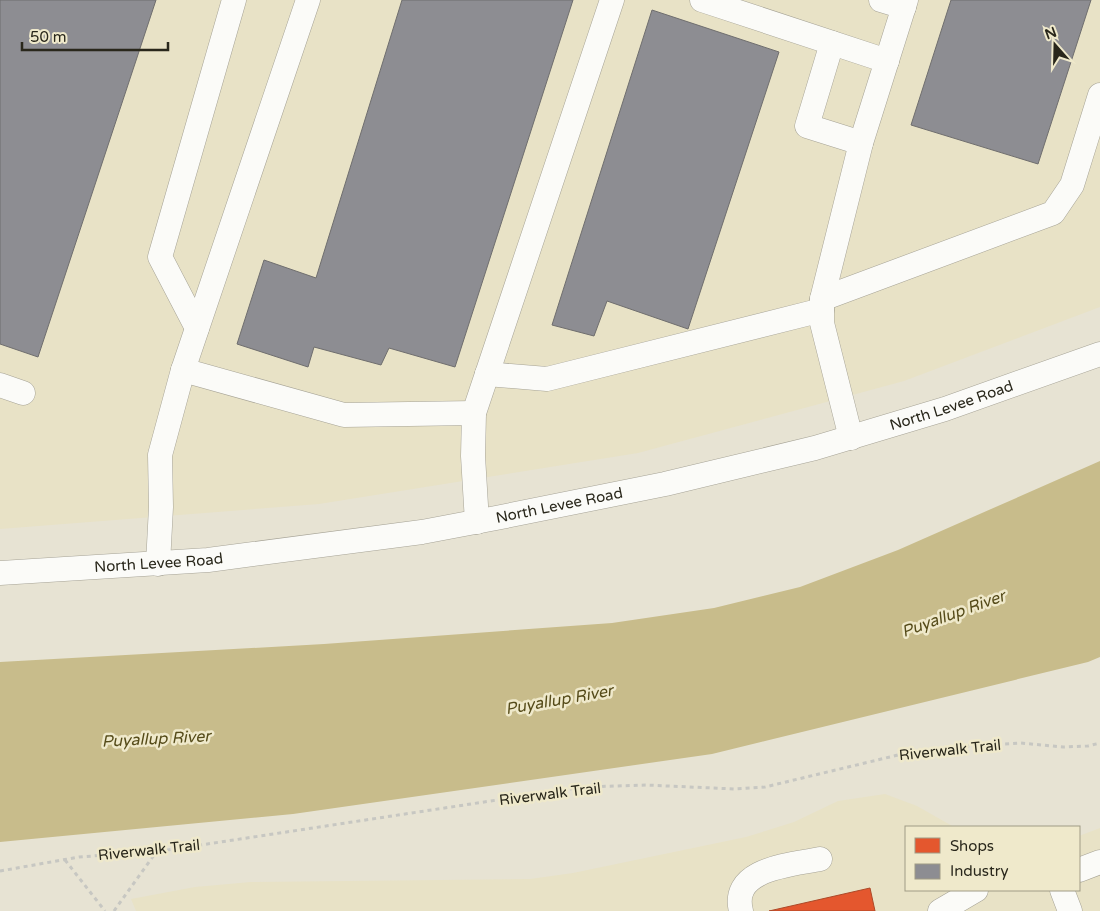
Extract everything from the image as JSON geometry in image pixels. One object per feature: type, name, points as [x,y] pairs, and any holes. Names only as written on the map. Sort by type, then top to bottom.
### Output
[{"type":"street","points":[[197,328],[160,257],[234,0]]},
{"type":"street","points":[[158,564],[161,507],[160,455],[183,370],[308,0]]},
{"type":"street","points":[[477,522],[473,456],[474,413],[612,0]]},
{"type":"street","points":[[702,0],[887,61]]},
{"type":"street","points":[[851,438],[822,322],[822,304],[861,143],[905,4],[881,0]]},
{"type":"street","points":[[832,43],[807,126],[861,143]]},
{"type":"street","points":[[487,374],[547,379],[822,304],[1053,212],[1090,154],[1100,95]]},
{"type":"street","name":"North Levee Road","points":[[0,573],[158,564],[270,553],[422,532],[477,522],[665,484],[851,438],[1027,382],[1100,354]]},
{"type":"street","points":[[183,370],[344,415],[474,413]]},
{"type":"street","points":[[0,385],[23,393]]},
{"type":"street","points":[[741,911],[739,904],[742,891],[748,881],[758,873],[820,859]]},
{"type":"street","points":[[1080,870],[1100,862]]},
{"type":"street","points":[[940,911],[974,891]]},
{"type":"street","points":[[1062,891],[1070,911]]},
{"type":"path","name":"Riverwalk Trail","points":[[0,871],[65,860],[156,851],[583,787],[646,785],[735,789],[765,787],[898,755],[970,746],[1022,743],[1063,747],[1100,743]]},
{"type":"path","points":[[114,911],[156,851]]},
{"type":"path","points":[[65,860],[105,911]]},
{"type":"shaded area","points":[[0,0],[1100,0],[1100,307],[904,381],[638,453],[319,504],[0,529]]},
{"type":"shaded area","points":[[885,794],[917,806],[952,826],[905,826],[905,891],[1080,891],[1080,836],[1100,828],[1100,911],[136,911],[131,899],[195,887],[251,882],[530,879],[573,873],[746,837],[794,822],[838,801]]},
{"type":"water","name":"Puyallup River","points":[[1100,461],[1100,657],[1088,662],[712,754],[293,814],[0,842],[0,662],[324,644],[612,623],[714,608],[800,587],[898,550]]},
{"type":"building: Shops","points":[[870,888],[875,911],[769,911]]},
{"type":"building: Industry","points":[[0,0],[156,0],[38,357],[0,344]]},
{"type":"building: Industry","points":[[402,0],[573,0],[455,367],[389,348],[381,365],[314,347],[308,367],[237,344],[264,260],[316,278]]},
{"type":"building: Industry","points":[[951,0],[1091,0],[1038,164],[911,125]]},
{"type":"building: Industry","points":[[652,10],[779,52],[688,329],[607,301],[594,336],[552,325]]}]
